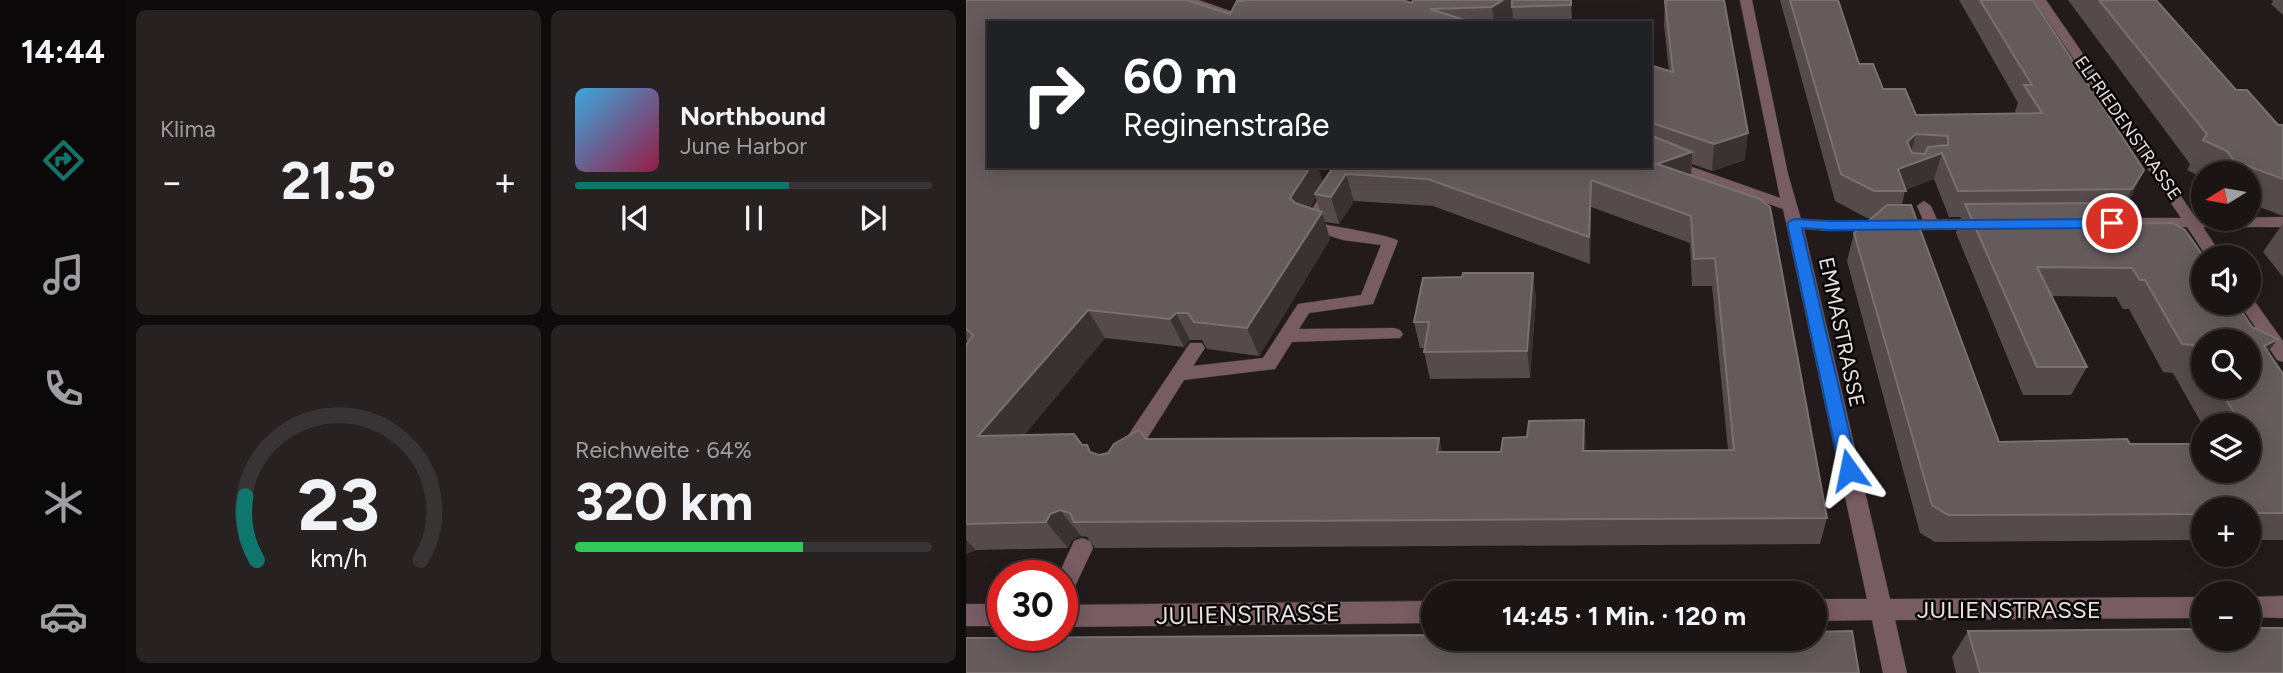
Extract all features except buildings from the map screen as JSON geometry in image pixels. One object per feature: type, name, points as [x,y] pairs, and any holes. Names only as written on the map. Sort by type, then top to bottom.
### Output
[{"type":"street","points":[[1188,0],[1252,21]]},
{"type":"street","points":[[1231,14],[1239,0]]},
{"type":"street","name":"EMMASTRASSE","points":[[1746,0],[1895,673]]},
{"type":"street","name":"ELFRIEDENSTRASSE","points":[[2040,0],[2191,221]]},
{"type":"street","points":[[1652,157],[1792,214],[1831,226],[1999,224]]},
{"type":"street","points":[[1178,374],[1269,364],[1304,308],[1367,300],[1390,241],[1343,235],[1310,225],[1345,168]]},
{"type":"street","points":[[1924,206],[1931,224]]},
{"type":"street","points":[[2081,223],[2191,222]]},
{"type":"street","points":[[2261,222],[2283,222]]},
{"type":"street","points":[[2255,315],[2283,355]]},
{"type":"street","points":[[1286,336],[1394,334]]},
{"type":"street","points":[[1119,471],[1150,414],[1196,348]]},
{"type":"street","points":[[1076,560],[1082,548]]},
{"type":"street","name":"JULIENSTRASSE","points":[[1827,610],[2191,607]]},
{"type":"street","points":[[2261,607],[2283,607]]},
{"type":"street","name":"JULIENSTRASSE","points":[[1078,616],[1421,612]]},
{"type":"street","points":[[966,615],[987,615]]},
{"type":"route","points":[[1849,470],[1794,223],[1831,226],[2112,223]]}]
